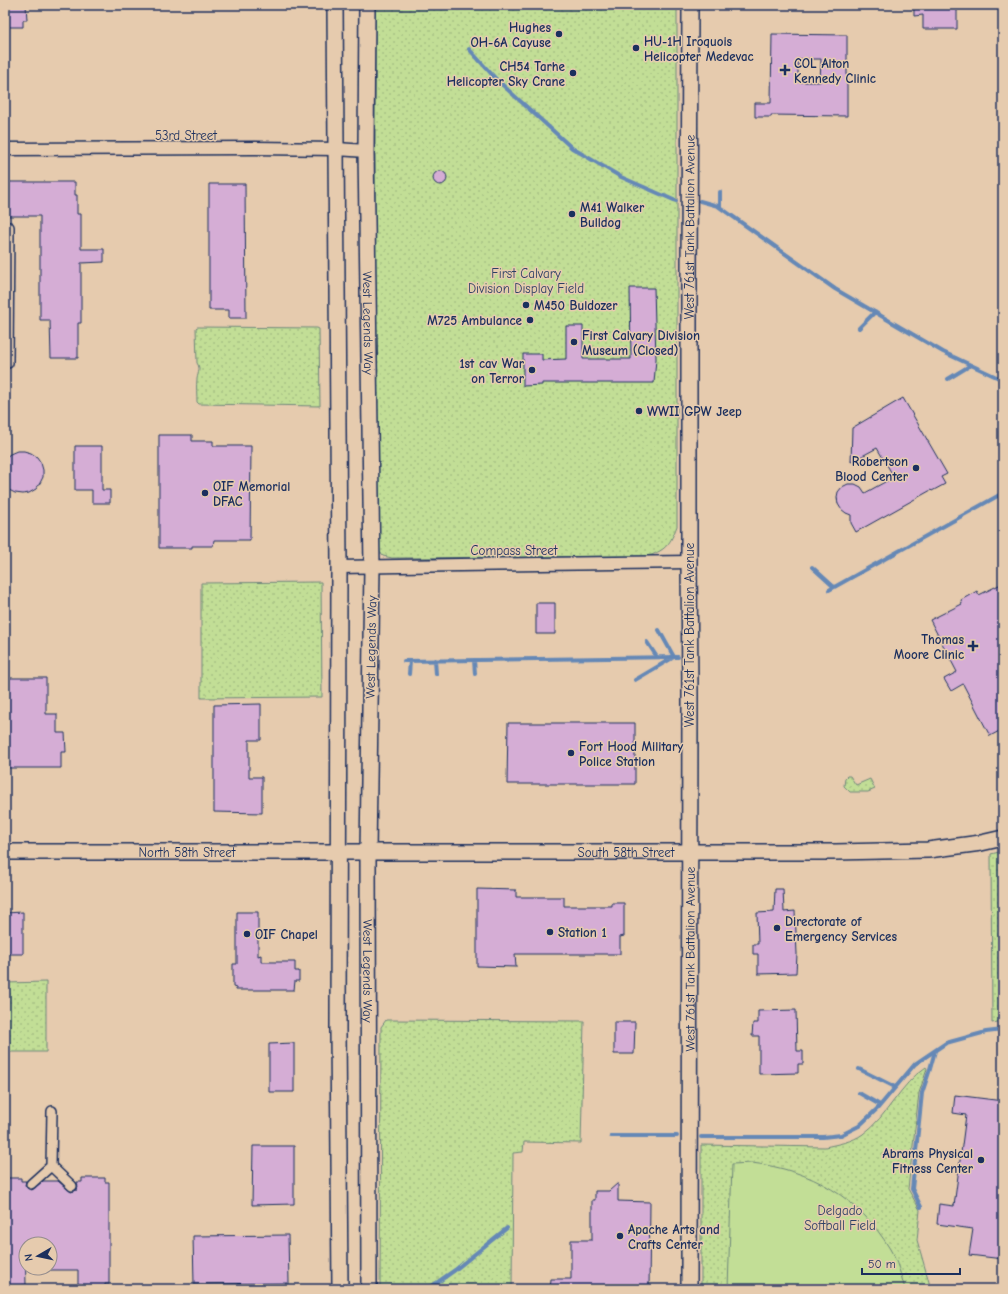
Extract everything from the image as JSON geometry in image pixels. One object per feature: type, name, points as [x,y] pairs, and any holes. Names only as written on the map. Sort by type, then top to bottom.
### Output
[{"type":"street","points":[[335,5],[339,567],[338,853],[340,1289]]},
{"type":"street","name":"West Legends Way","points":[[367,5],[366,151],[372,567],[368,853],[369,1289]]},
{"type":"street","name":"West 761st Tank Battalion Avenue","points":[[690,5],[690,1289]]},
{"type":"street","name":"53rd Street","points":[[5,149],[337,149],[366,151]]},
{"type":"street","points":[[5,363],[8,364],[9,227]]},
{"type":"street","name":"Compass Street","points":[[339,567],[460,564],[689,562]]},
{"type":"street","name":"South 58th Street","points":[[368,853],[836,852],[928,850],[981,843],[1003,838]]},
{"type":"street","name":"North 58th Street","points":[[5,852],[368,853]]},
{"type":"street","points":[[31,1184],[51,1166],[52,1111]]},
{"type":"street","points":[[51,1166],[72,1186]]},
{"type":"green space","name":"First Calvary Division Display Field","points":[[375,5],[677,5],[677,526],[670,542],[660,551],[649,556],[392,558],[383,556],[377,548],[375,425]]},
{"type":"green space","points":[[197,327],[319,329],[320,406],[199,404],[197,402],[197,379],[199,369],[197,363]]},
{"type":"green space","points":[[321,582],[322,697],[201,698],[201,583]]},
{"type":"green space","points":[[850,776],[856,785],[870,779],[875,789],[868,792],[850,792],[844,786],[845,778]]},
{"type":"green space","points":[[1003,851],[1003,1021],[992,1023],[991,854]]},
{"type":"green space","points":[[46,982],[46,1052],[5,1052],[5,983]]},
{"type":"green space","points":[[386,1020],[584,1021],[581,1143],[524,1142],[523,1152],[513,1153],[512,1289],[380,1289],[381,1027]]},
{"type":"green space","name":"Delgado Softball Field","points":[[926,1067],[927,1069],[919,1093],[908,1189],[920,1210],[917,1240],[930,1289],[701,1289],[701,1145],[825,1147],[850,1141],[859,1137],[872,1127],[909,1082]]},
{"type":"green space","points":[[752,1163],[794,1172],[832,1189],[848,1201],[864,1215],[878,1231],[890,1249],[897,1263],[905,1289],[728,1289],[732,1164]]},
{"type":"building","points":[[5,5],[26,5],[27,20],[23,20],[23,27],[5,27]]},
{"type":"building","points":[[914,5],[957,5],[957,29],[923,29],[923,15],[914,16]]},
{"type":"building","name":"COL Alton Kennedy Clinic","points":[[772,34],[847,35],[847,116],[771,115],[771,117],[755,117],[755,103],[771,103]],"holes":[[[798,59],[821,59],[820,82],[798,82]]]},
{"type":"building","points":[[437,171],[443,171],[447,175],[447,181],[443,185],[437,185],[433,181],[433,175]]},
{"type":"building","points":[[5,182],[75,182],[77,214],[81,214],[81,249],[104,249],[104,262],[81,263],[81,323],[78,323],[78,358],[51,358],[50,320],[40,320],[40,216],[5,216]]},
{"type":"building","points":[[209,184],[245,184],[246,318],[229,318],[229,310],[209,310]]},
{"type":"building","points":[[630,288],[654,288],[656,359],[654,383],[542,383],[542,385],[523,386],[523,354],[542,354],[542,360],[566,359],[566,326],[583,326],[583,359],[631,359]]},
{"type":"building","name":"Robertson Blood Center","points":[[903,398],[947,474],[941,477],[945,484],[932,491],[931,490],[856,532],[851,523],[851,515],[841,509],[838,504],[838,492],[842,487],[848,484],[855,484],[861,487],[865,493],[894,477],[877,448],[851,462],[852,428]]},
{"type":"building","name":"OIF Memorial DFAC","points":[[159,435],[192,435],[192,441],[213,441],[213,446],[251,446],[250,540],[214,540],[213,546],[192,546],[192,548],[159,548]]},
{"type":"building","points":[[75,446],[102,446],[102,490],[110,490],[110,503],[92,503],[92,490],[75,490]]},
{"type":"building","points":[[17,451],[31,453],[37,457],[43,470],[43,477],[40,483],[36,489],[29,493],[15,493],[5,486],[5,458]]},
{"type":"building","name":"Thomas Moore Clinic","points":[[1003,583],[1003,729],[990,736],[963,684],[951,691],[944,679],[957,672],[930,620],[962,604],[961,600],[977,591],[979,595]]},
{"type":"building","points":[[536,603],[555,603],[555,634],[536,634]]},
{"type":"building","points":[[5,678],[46,678],[46,714],[57,714],[57,733],[65,733],[66,752],[61,752],[61,768],[5,768]]},
{"type":"building","points":[[261,704],[261,740],[249,740],[249,777],[262,777],[262,813],[214,812],[214,705]]},
{"type":"building","name":"Fort Hood Military Police Station","points":[[508,723],[635,723],[635,784],[507,784]]},
{"type":"building","name":"Station 1","points":[[477,889],[516,890],[516,897],[564,897],[564,906],[612,906],[612,903],[624,903],[624,936],[620,937],[620,954],[515,954],[516,967],[477,966]]},
{"type":"building","name":"Directorate of Emergency Services","points":[[775,889],[783,889],[784,912],[795,911],[797,954],[796,973],[758,974],[758,954],[753,954],[753,944],[758,944],[757,913],[774,912]]},
{"type":"building","points":[[23,912],[23,954],[5,954],[5,913]]},
{"type":"building","name":"OIF Chapel","points":[[237,912],[258,912],[258,956],[261,955],[261,962],[295,962],[295,971],[299,971],[299,981],[295,981],[294,990],[236,990],[236,988],[233,987],[233,964],[237,964]]},
{"type":"building","points":[[796,1010],[797,1051],[803,1051],[803,1064],[798,1064],[798,1073],[759,1074],[759,1036],[752,1036],[753,1023],[758,1023],[758,1011]]},
{"type":"building","points":[[614,1022],[635,1022],[634,1054],[614,1054]]},
{"type":"building","points":[[294,1043],[294,1092],[269,1092],[269,1044]]},
{"type":"building","name":"Abrams Physical Fitness Center","points":[[955,1095],[1003,1101],[1003,1259],[969,1255],[973,1229],[937,1224],[939,1204],[954,1206],[966,1115],[953,1113]]},
{"type":"building","points":[[253,1146],[294,1146],[294,1204],[252,1205]]},
{"type":"building","points":[[5,1178],[21,1178],[21,1181],[26,1181],[25,1185],[27,1188],[32,1190],[43,1181],[58,1181],[71,1192],[77,1190],[77,1182],[82,1182],[82,1178],[105,1178],[105,1182],[109,1182],[109,1284],[105,1284],[105,1288],[82,1289],[82,1284],[78,1284],[78,1270],[58,1270],[58,1236],[18,1236],[18,1276],[26,1276],[26,1285],[22,1285],[22,1289],[5,1289]]},
{"type":"building","name":"Apache Arts and Crafts Center","points":[[618,1183],[618,1201],[650,1202],[649,1289],[550,1289],[551,1279],[571,1279],[571,1240],[592,1240],[592,1200],[595,1200],[595,1191],[609,1191]]},
{"type":"building","points":[[288,1235],[289,1283],[194,1284],[193,1236]]},
{"type":"waterway","points":[[469,49],[496,79],[572,148],[621,177],[676,201]]},
{"type":"waterway","points":[[720,192],[720,207]]},
{"type":"waterway","points":[[700,201],[718,206],[835,289],[943,352],[1003,380]]},
{"type":"waterway","points":[[859,328],[875,312]]},
{"type":"waterway","points":[[948,379],[971,365]]},
{"type":"waterway","points":[[829,590],[1003,493]]},
{"type":"waterway","points":[[812,567],[834,587]]},
{"type":"waterway","points":[[635,680],[674,657],[659,630]]},
{"type":"waterway","points":[[647,642],[657,657]]},
{"type":"waterway","points":[[404,661],[678,657]]},
{"type":"waterway","points":[[435,660],[436,674]]},
{"type":"waterway","points":[[474,660],[475,674]]},
{"type":"waterway","points":[[409,674],[410,661]]},
{"type":"waterway","points":[[701,1137],[823,1137],[841,1135],[859,1126],[878,1108],[915,1064],[946,1043],[986,1032],[1003,1030]]},
{"type":"waterway","points":[[921,1207],[912,1189],[922,1093],[935,1051]]},
{"type":"waterway","points":[[859,1069],[895,1087]]},
{"type":"waterway","points":[[859,1093],[880,1105]]},
{"type":"waterway","points":[[611,1136],[677,1136]]},
{"type":"waterway","points":[[428,1289],[455,1270],[507,1228]]},
{"type":"place","name":"Hughes OH-6A Cayuse","points":[[559,34]]},
{"type":"place","name":"HU-1H Iroquois Helicopter Medevac","points":[[636,48]]},
{"type":"place","name":"COL Alton Kennedy Clinic","points":[[785,70]]},
{"type":"place","name":"CH54 Tarhe Helicopter Sky Crane","points":[[573,73]]},
{"type":"place","name":"M41 Walker Bulldog","points":[[572,214]]},
{"type":"place","name":"M450 Buldozer","points":[[526,305]]},
{"type":"place","name":"M725 Ambulance","points":[[530,320]]},
{"type":"place","name":"First Calvary Division Museum (Closed)","points":[[574,342]]},
{"type":"place","name":"1st cav War on Terror","points":[[532,370]]},
{"type":"place","name":"WWII GPW Jeep","points":[[639,411]]},
{"type":"place","name":"Robertson Blood Center","points":[[916,468]]},
{"type":"place","name":"OIF Memorial DFAC","points":[[205,493]]},
{"type":"place","name":"Thomas Moore Clinic","points":[[973,646]]},
{"type":"place","name":"Fort Hood Military Police Station","points":[[571,753]]},
{"type":"place","name":"Directorate of Emergency Services","points":[[777,928]]},
{"type":"place","name":"Station 1","points":[[550,932]]},
{"type":"place","name":"OIF Chapel","points":[[247,934]]},
{"type":"place","name":"Abrams Physical Fitness Center","points":[[981,1160]]},
{"type":"place","name":"Apache Arts and Crafts Center","points":[[620,1236]]}]
